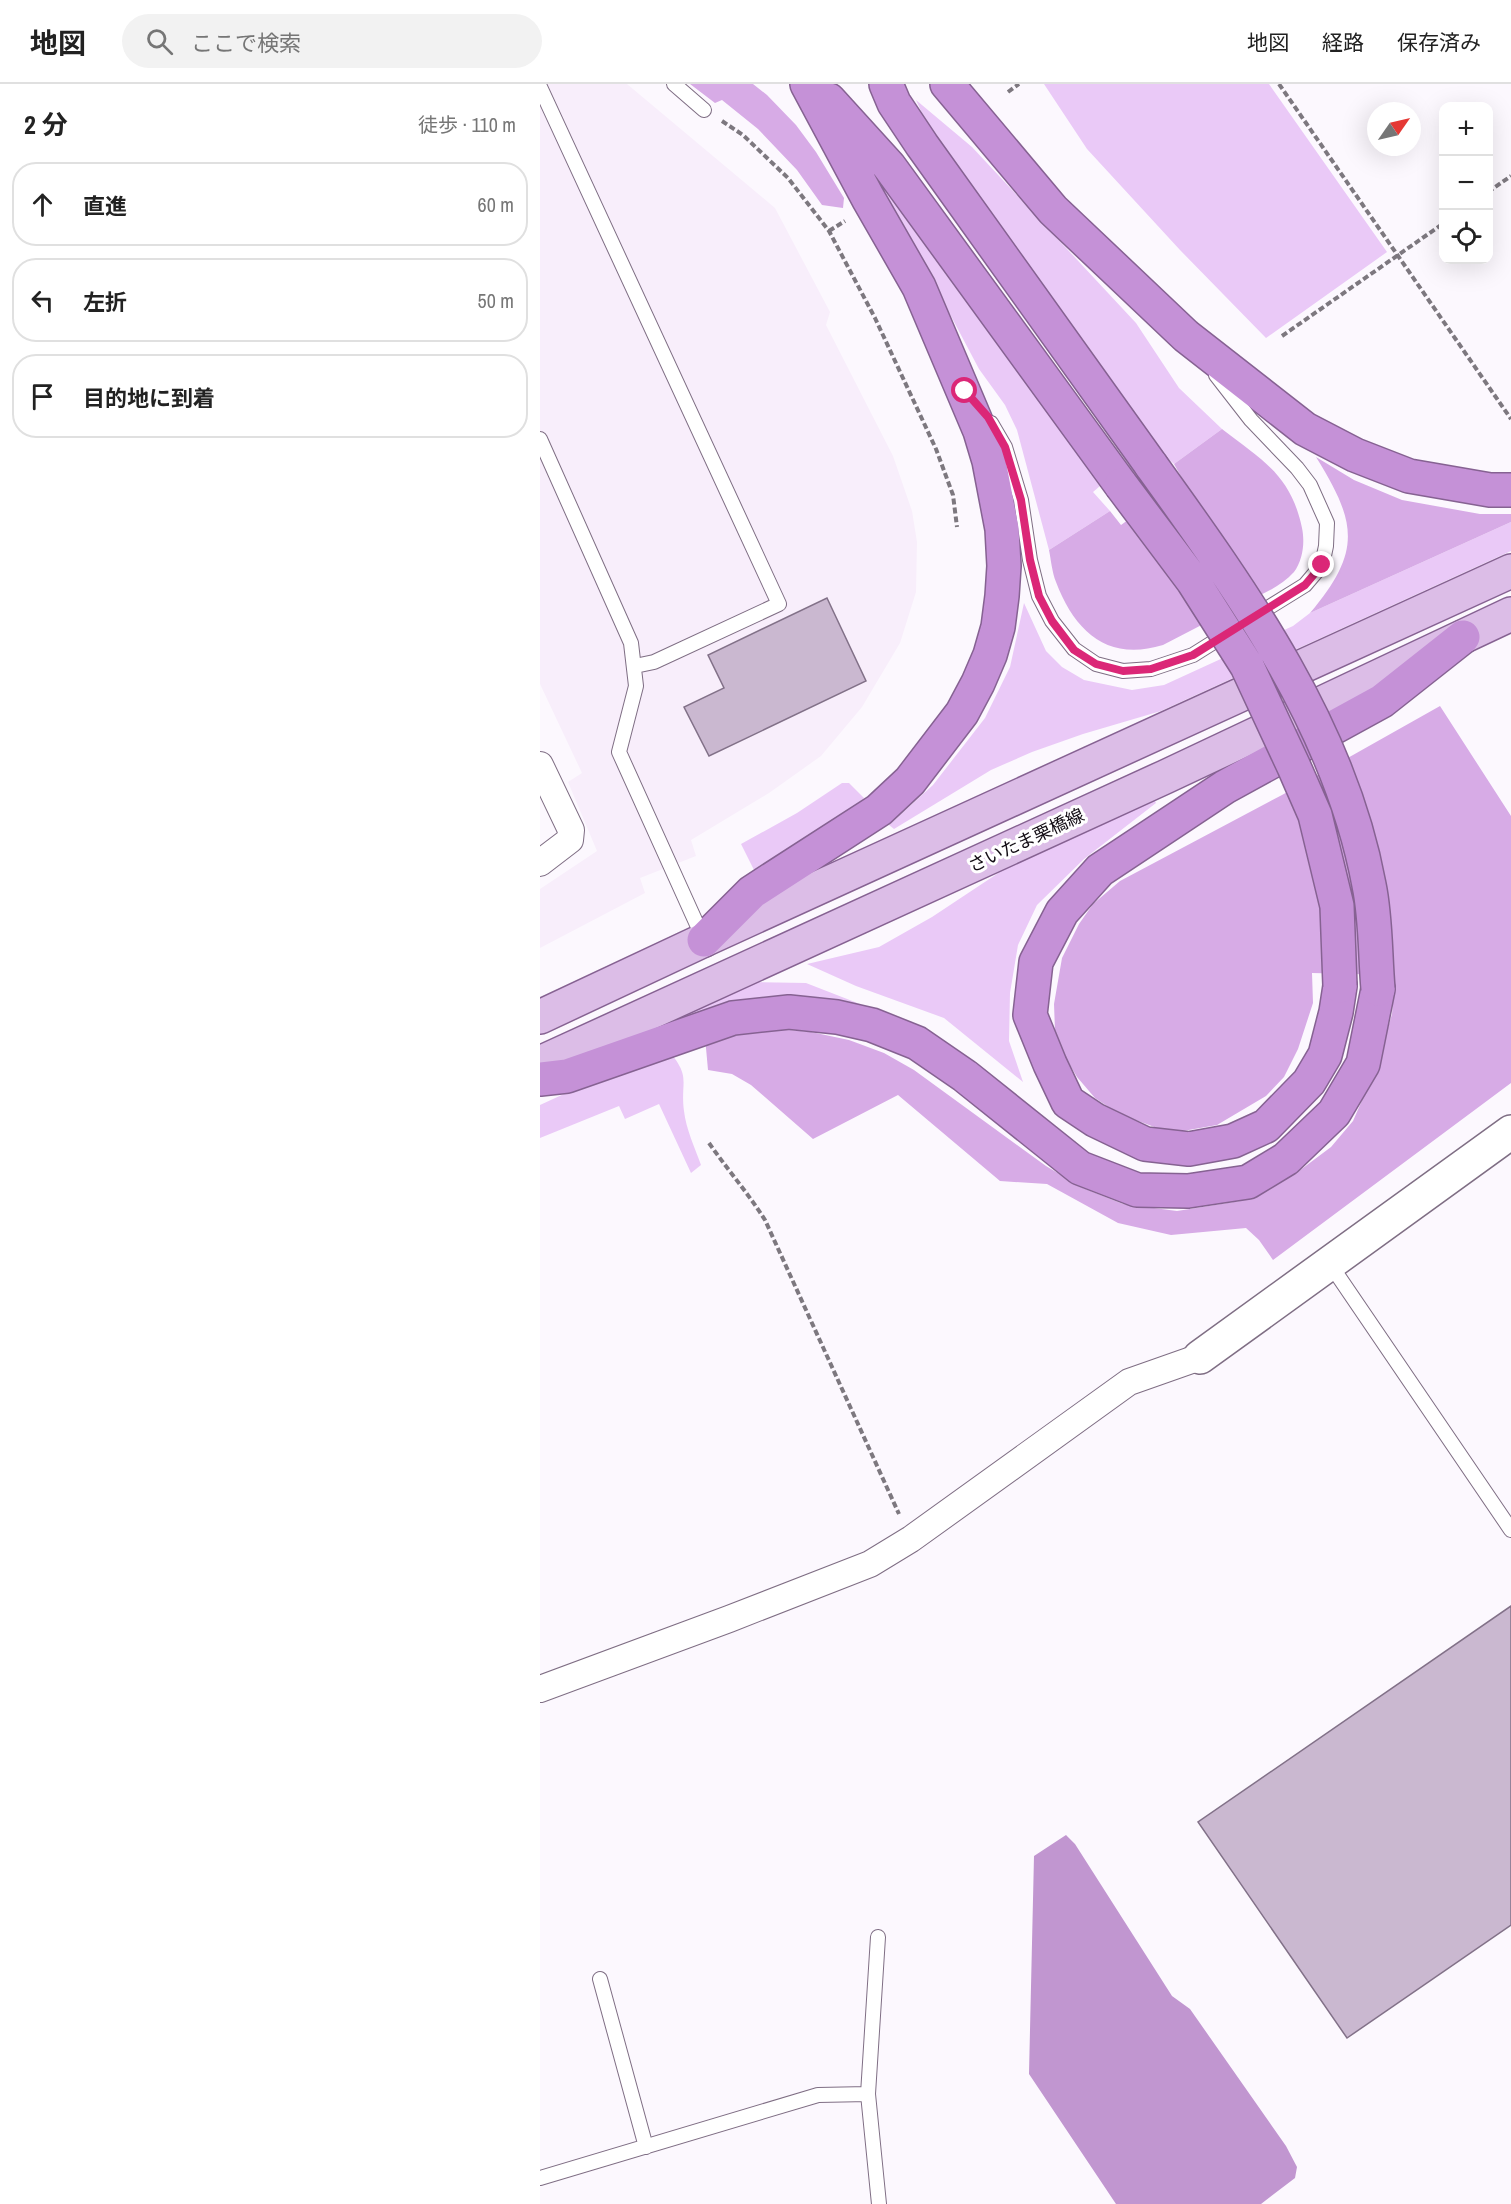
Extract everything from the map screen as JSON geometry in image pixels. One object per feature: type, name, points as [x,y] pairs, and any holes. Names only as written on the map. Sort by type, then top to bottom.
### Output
[{"type":"highway","points":[[704,940],[752,892],[879,810],[902,788],[937,748],[962,713],[990,655],[998,627],[1004,566],[1002,529],[989,461],[980,431],[919,286],[868,198],[807,84]]},
{"type":"highway","points":[[815,84],[889,166],[1192,581],[1247,666],[1294,766],[1315,815],[1337,906],[1340,986],[1325,1055],[1309,1082],[1266,1126],[1233,1141],[1189,1149],[1145,1144],[1095,1120],[1068,1102],[1030,1015],[1036,962],[1062,912],[1100,870],[1225,787],[1382,701],[1463,637]]},
{"type":"highway","points":[[540,1079],[567,1076],[733,1018],[789,1012],[837,1017],[872,1024],[917,1043],[965,1076],[1080,1168],[1137,1190],[1188,1191],[1248,1182],[1286,1158],[1334,1113],[1364,1064],[1378,988],[1370,886],[1351,811],[1325,742],[1266,633],[1223,565],[922,145],[894,103],[886,84]]},
{"type":"highway","points":[[947,84],[1053,210],[1186,336],[1305,429],[1355,455],[1409,476],[1490,490],[1511,490]]},
{"type":"main road","points":[[540,1017],[1511,571]]},
{"type":"main road","name":"さいたま栗橋線","points":[[540,1063],[1165,777],[1511,614]]},
{"type":"street","points":[[540,765],[571,830],[570,840],[540,863]]},
{"type":"street","points":[[540,1689],[870,1564],[911,1539],[1129,1382],[1200,1357],[1511,1132]]},
{"type":"lane","points":[[674,84],[704,110]]},
{"type":"lane","points":[[540,87],[779,604],[654,662],[635,666]]},
{"type":"lane","points":[[965,391],[988,417],[1005,447],[1021,500],[1030,560],[1039,596],[1052,621],[1074,650],[1096,664],[1123,671],[1151,669],[1193,655],[1305,585],[1322,565],[1326,546],[1327,523],[1310,485],[1251,420],[1186,336]]},
{"type":"lane","points":[[540,439],[631,643],[636,686],[619,752],[704,940]]},
{"type":"lane","points":[[1330,1263],[1511,1530]]},
{"type":"lane","points":[[878,1937],[868,2094],[879,2204]]},
{"type":"lane","points":[[600,1978],[646,2147]]},
{"type":"lane","points":[[540,2178],[818,2095],[868,2094]]},
{"type":"path","points":[[1008,92],[1019,84]]},
{"type":"path","points":[[1279,84],[1511,419]]},
{"type":"path","points":[[704,110],[743,135],[788,178],[829,231],[875,318],[936,449],[953,495],[957,527]]},
{"type":"path","points":[[1493,189],[1511,176]]},
{"type":"path","points":[[829,231],[848,219]]},
{"type":"path","points":[[1281,336],[1439,226]]},
{"type":"path","points":[[709,1143],[765,1220],[911,1539]]},
{"type":"shaded area","points":[[540,84],[627,84],[775,208],[830,312],[826,325],[893,456],[912,511],[917,542],[916,592],[900,643],[862,707],[821,756],[769,793],[691,840],[696,856],[640,878],[645,893],[540,948],[540,889],[597,851],[568,782],[582,773],[540,684]]},
{"type":"shaded area","points":[[690,84],[753,84],[767,95],[796,125],[816,152],[844,198],[843,208],[822,205],[797,170],[758,129],[722,100],[715,103]]},
{"type":"shaded area","points":[[1044,84],[1269,84],[1387,252],[1266,338],[1180,250],[1087,149]]},
{"type":"shaded area","points":[[916,100],[972,147],[1136,323],[1179,388],[1222,429],[1174,464],[1165,456],[931,133]]},
{"type":"shaded area","points":[[854,143],[1100,486],[1093,492],[1110,511],[1049,550],[1017,430],[1005,405],[979,369],[952,318],[909,249]]},
{"type":"shaded area","points":[[1222,429],[1273,470],[1290,495],[1303,533],[1302,551],[1294,572],[1270,590],[1163,645],[1143,649],[1126,649],[1110,646],[1096,639],[1073,615],[1064,600],[1055,578],[1049,550],[1110,511],[1121,525],[1183,480],[1174,464]]},
{"type":"shaded area","points":[[1316,457],[1354,480],[1402,500],[1480,514],[1511,514],[1511,522],[1310,613],[1339,572],[1346,554],[1348,536],[1340,500]]},
{"type":"shaded area","points":[[1511,522],[1511,551],[1161,711],[1083,734],[1032,752],[991,770],[894,829],[889,825],[933,785],[985,718],[1010,667],[1024,603],[1046,651],[1062,667],[1084,680],[1132,690],[1164,685],[1293,626],[1310,613]]},
{"type":"shaded area","points":[[1440,706],[1511,816],[1511,1083],[1273,1260],[1259,1240],[1246,1228],[1171,1235],[1118,1223],[1047,1184],[1000,1181],[898,1095],[813,1139],[751,1085],[732,1074],[708,1070],[705,1037],[770,1028],[811,1032],[849,1040],[884,1053],[914,1070],[1046,1166],[1083,1188],[1123,1204],[1177,1211],[1240,1201],[1295,1174],[1331,1147],[1353,1121],[1377,1066],[1392,1014],[1395,975],[1312,973],[1313,1003],[1298,1049],[1284,1077],[1266,1096],[1217,1125],[1183,1131],[1160,1129],[1119,1114],[1095,1098],[1077,1077],[1062,1052],[1055,1031],[1054,1004],[1062,958],[1079,924],[1093,904],[1120,881],[1282,795]]},
{"type":"shaded area","points":[[842,783],[849,783],[864,798],[856,809],[754,870],[741,844],[797,813]]},
{"type":"shaded area","points":[[1153,797],[1156,803],[1084,859],[1037,905],[1018,945],[1010,993],[1009,1041],[1023,1082],[944,1018],[856,986],[807,964],[879,947],[932,917],[1015,862]]},
{"type":"shaded area","points":[[754,982],[806,983],[860,1004],[808,999],[732,1004],[675,1020]]},
{"type":"shaded area","points":[[668,1050],[683,1073],[685,1118],[701,1165],[691,1173],[659,1104],[625,1119],[619,1106],[540,1138],[540,1105],[640,1059]]},
{"type":"shaded area","points":[[1066,1835],[1075,1844],[1172,1996],[1190,2009],[1286,2146],[1297,2167],[1295,2178],[1261,2204],[1116,2204],[1029,2074],[1034,1856]]},
{"type":"building","points":[[827,598],[866,681],[709,756],[684,707],[724,688],[708,655]]},
{"type":"building","points":[[1511,1606],[1511,1925],[1347,2038],[1198,1822]]},
{"type":"route","points":[[965,391],[988,417],[1005,447],[1021,500],[1030,560],[1039,596],[1052,621],[1074,650],[1096,664],[1123,671],[1151,669],[1193,655],[1305,585],[1322,565]]}]
